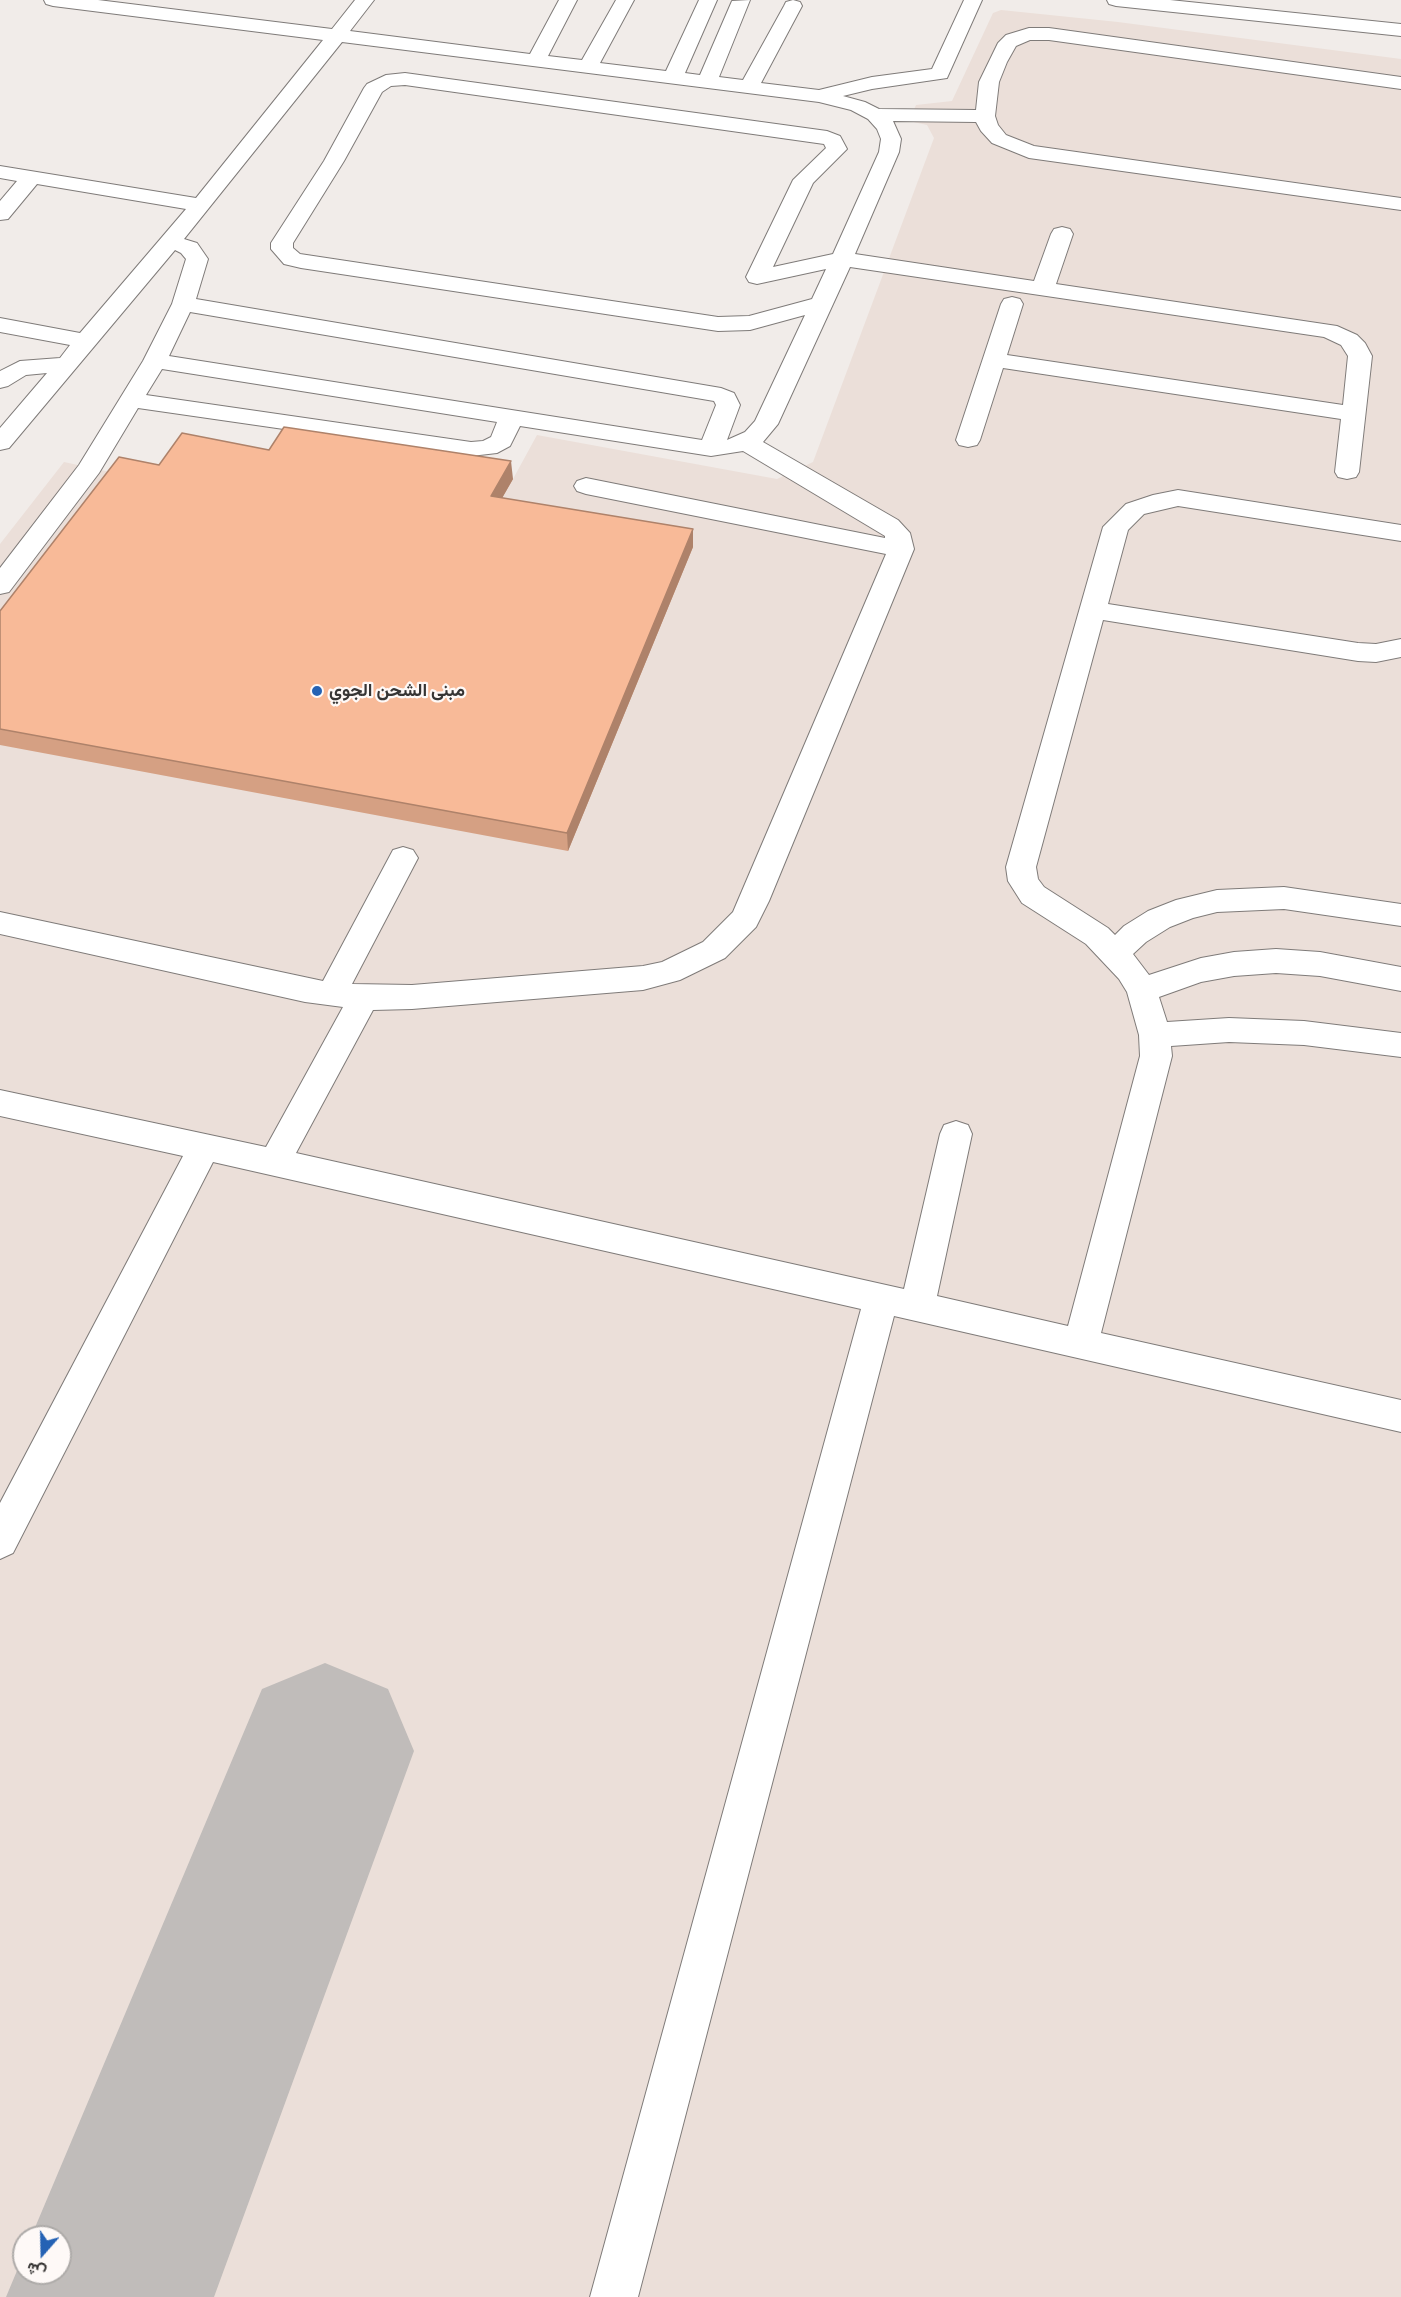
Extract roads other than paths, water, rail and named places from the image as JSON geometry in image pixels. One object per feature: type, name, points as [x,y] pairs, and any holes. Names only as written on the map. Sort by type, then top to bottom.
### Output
[{"type":"lane","points":[[53,0],[820,96],[858,106],[875,115],[887,127],[891,139],[889,152],[842,259],[765,424],[754,437],[746,442],[711,448],[154,361]]},
{"type":"lane","points":[[0,443],[201,205],[365,0]]},
{"type":"lane","points":[[536,61],[568,0]]},
{"type":"lane","points":[[588,67],[625,0]]},
{"type":"lane","points":[[673,77],[708,0]]},
{"type":"lane","points":[[820,96],[872,82],[940,74],[973,0]]},
{"type":"lane","points":[[1116,0],[1401,30]]},
{"type":"lane","points":[[707,82],[741,1]]},
{"type":"lane","points":[[749,87],[793,6]]},
{"type":"lane","points":[[1401,83],[1049,34],[1029,34],[1008,43],[997,62],[989,82],[984,116],[988,127],[999,139],[1029,152],[1401,204]]},
{"type":"lane","points":[[822,303],[750,323],[718,324],[302,261],[292,259],[282,249],[282,243],[334,161],[374,88],[396,80],[810,133],[833,140],[837,149],[804,180],[757,277],[842,259],[1319,328],[1340,335],[1357,348],[1360,356],[1347,472]]},
{"type":"lane","points":[[875,115],[984,116]]},
{"type":"lane","points":[[0,172],[201,205]]},
{"type":"lane","points":[[0,214],[32,177]]},
{"type":"lane","points":[[1043,288],[1062,234]]},
{"type":"lane","points":[[0,586],[90,468],[154,361],[183,304],[197,259],[189,248],[170,242]]},
{"type":"lane","points":[[968,440],[1012,303]]},
{"type":"lane","points":[[183,304],[721,395],[726,398],[728,405],[711,448]]},
{"type":"lane","points":[[0,325],[84,341]]},
{"type":"lane","points":[[994,360],[1353,414]]},
{"type":"lane","points":[[0,381],[20,368],[66,364]]},
{"type":"lane","points":[[131,400],[471,449],[488,448],[501,441],[512,417]]},
{"type":"lane","points":[[0,923],[331,995],[364,998],[412,997],[643,978],[669,972],[692,962],[723,943],[745,919],[754,901],[902,549],[897,533],[889,526],[746,442]]},
{"type":"lane","points":[[586,486],[902,549]]},
{"type":"lane","points":[[1081,1344],[1156,1056],[1155,1035],[1142,992],[1130,971],[1115,953],[1076,921],[1033,896],[1023,881],[1021,867],[1116,527],[1135,509],[1155,502],[1178,498],[1401,533]]},
{"type":"lane","points":[[1093,610],[1358,652],[1376,653],[1401,648]]},
{"type":"lane","points":[[331,995],[403,858]]},
{"type":"lane","points":[[1115,953],[1135,934],[1159,919],[1187,908],[1217,901],[1284,898],[1401,915]]},
{"type":"lane","points":[[1142,992],[1171,979],[1234,963],[1276,961],[1320,964],[1401,979]]},
{"type":"lane","points":[[275,1162],[364,998]]},
{"type":"lane","points":[[1155,1035],[1229,1030],[1304,1033],[1401,1045]]},
{"type":"lane","points":[[0,1102],[205,1146],[1401,1416]]},
{"type":"lane","points":[[614,2297],[899,1302],[956,1134]]},
{"type":"lane","points":[[0,1541],[205,1146]]},
{"type":"place","name":"مبنى الشحن الجوي","points":[[317,691]]}]
